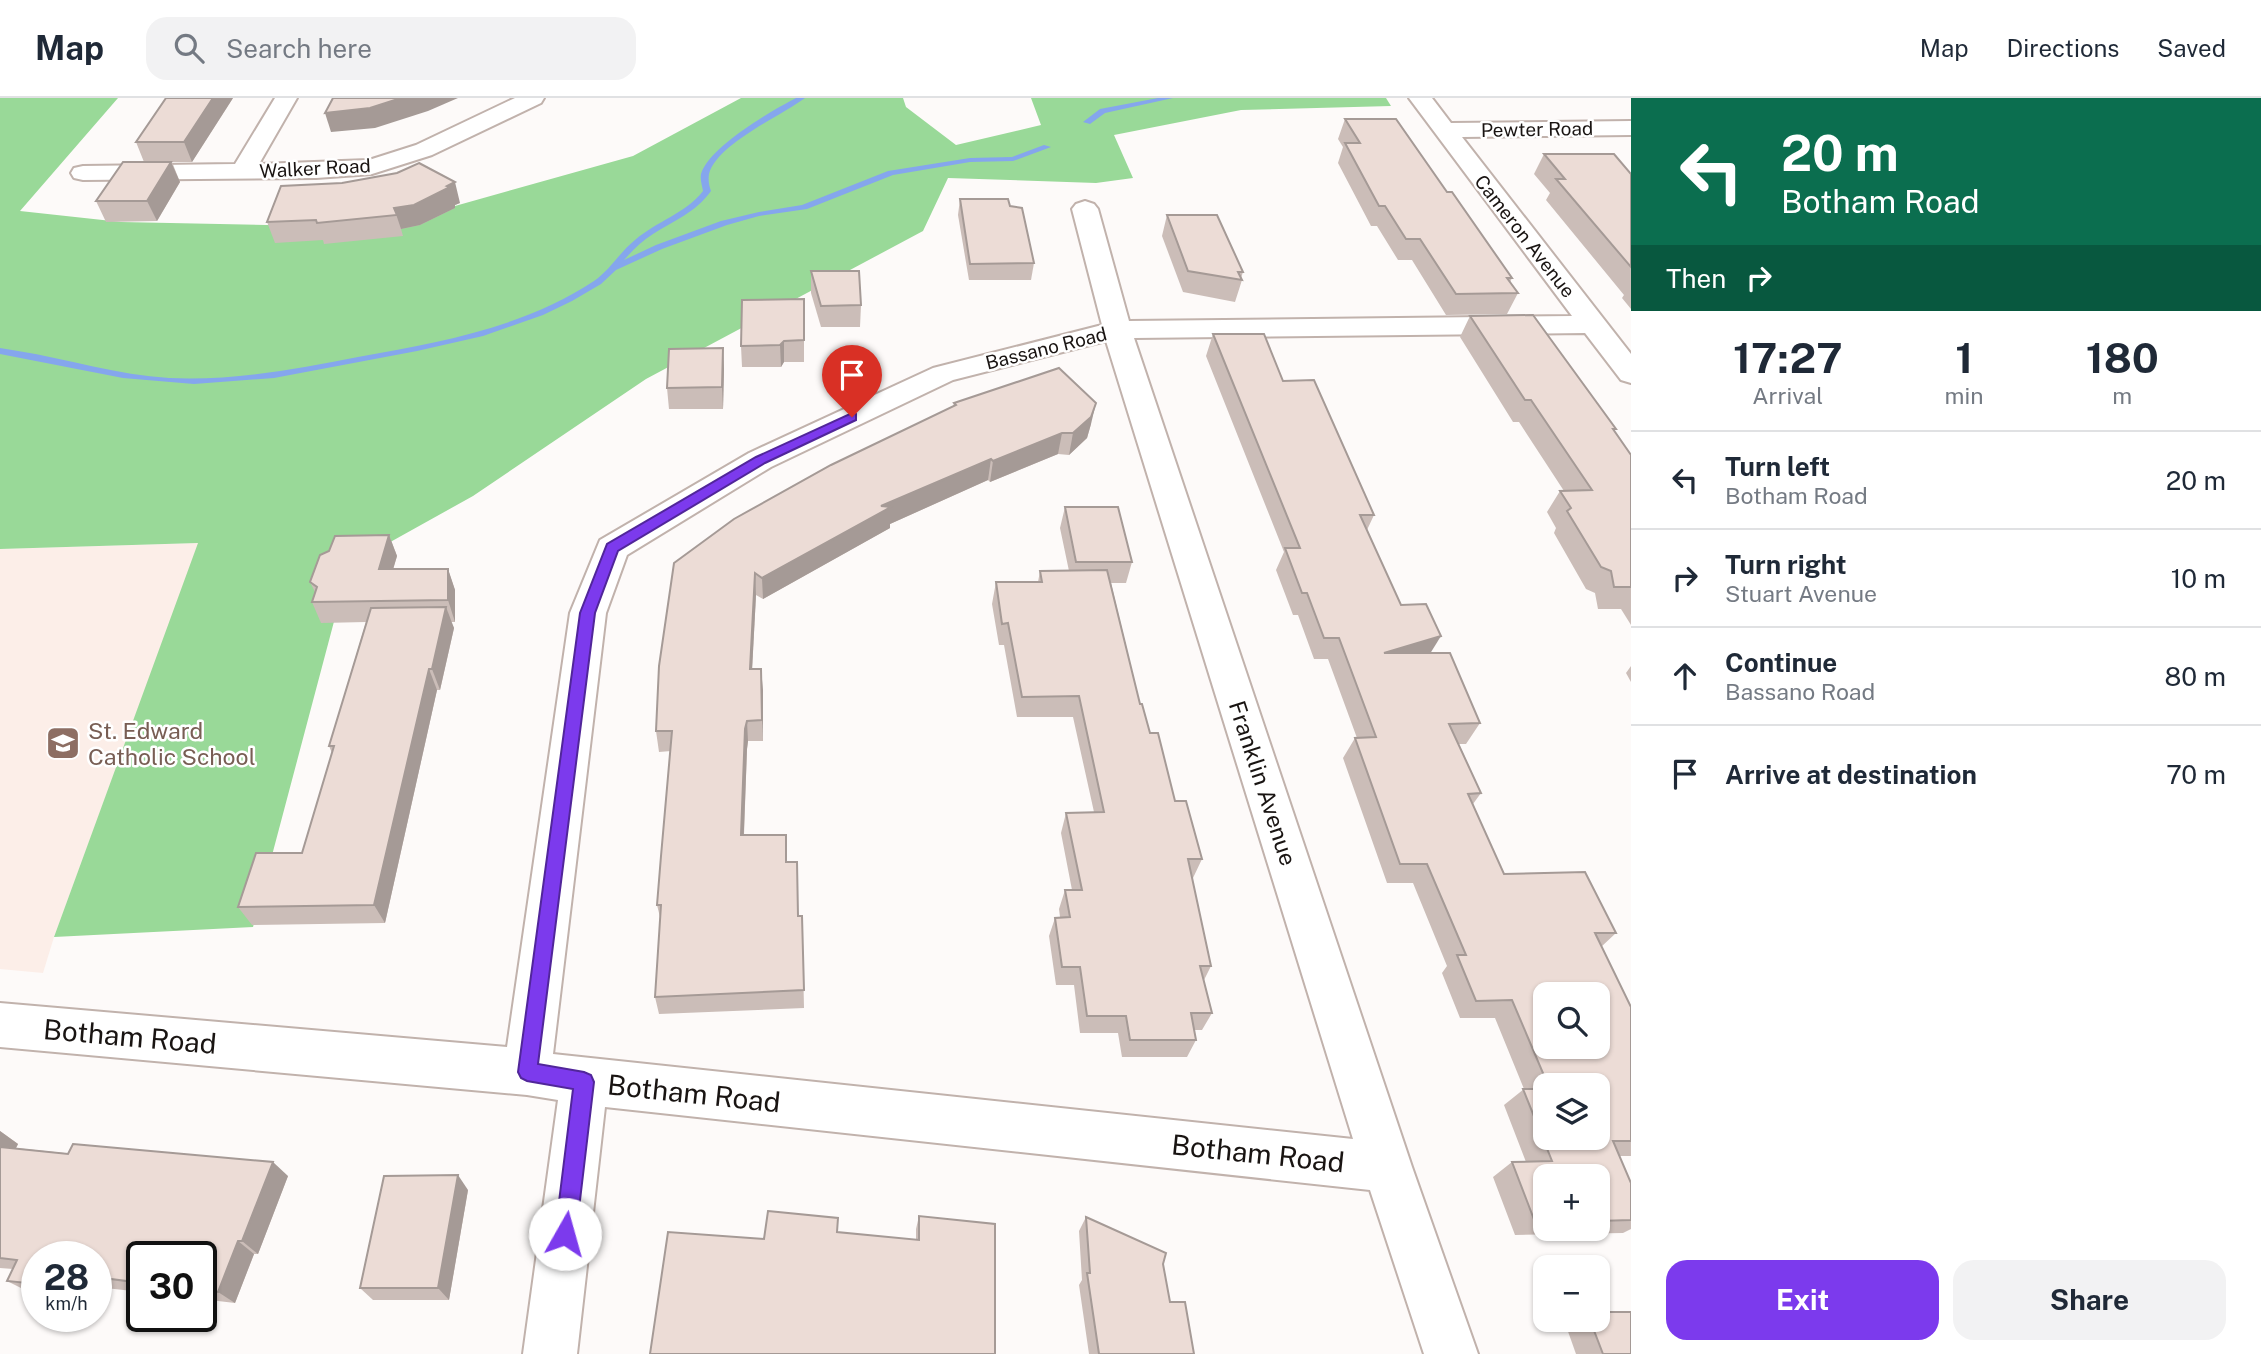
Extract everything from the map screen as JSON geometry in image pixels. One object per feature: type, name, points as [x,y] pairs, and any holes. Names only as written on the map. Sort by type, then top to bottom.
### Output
[{"type":"street","points":[[242,172],[286,98]]},
{"type":"street","name":"Walker Road","points":[[83,173],[242,172],[372,167],[424,150],[533,98]]},
{"type":"street","name":"Cameron Avenue","points":[[1420,98],[1631,374]]},
{"type":"street","name":"Pewter Road","points":[[1443,130],[1631,128]]},
{"type":"street","name":"Franklin Avenue","points":[[1085,209],[1117,330],[1387,1167],[1451,1354]]},
{"type":"street","name":"Bassano Road","points":[[527,1072],[588,613],[612,548],[761,460],[943,374],[1117,330],[1593,324]]},
{"type":"street","name":"Botham Road","points":[[0,1025],[527,1072],[584,1082],[1387,1167]]},
{"type":"street","points":[[550,1354],[584,1082]]},
{"type":"shaded area","name":"St. Edward Catholic School","points":[[199,543],[43,973],[0,969],[0,549]]},
{"type":"green space","points":[[0,98],[118,98],[20,211],[121,222],[367,227],[423,215],[633,156],[741,98],[903,98],[906,107],[956,145],[1041,125],[1031,98],[1386,98],[1391,106],[1241,110],[1114,135],[1133,178],[1096,183],[948,178],[923,231],[646,379],[473,496],[349,565],[253,927],[54,937],[198,543],[0,549]]},
{"type":"building","points":[[166,98],[213,98],[184,142],[136,142]]},
{"type":"building","points":[[333,98],[401,98],[370,108],[325,113]]},
{"type":"building","points":[[1345,119],[1396,119],[1447,192],[1452,192],[1512,278],[1507,278],[1518,293],[1456,294],[1420,239],[1406,239],[1385,206],[1379,206],[1345,143],[1360,143]]},
{"type":"building","points":[[1544,154],[1614,154],[1631,174],[1631,267],[1556,179],[1565,179]]},
{"type":"building","points":[[123,162],[171,162],[147,201],[96,201]]},
{"type":"building","points":[[419,163],[455,182],[414,205],[394,208],[397,215],[317,223],[316,220],[267,222],[281,186],[342,183],[397,173]]},
{"type":"building","points":[[960,199],[1008,199],[1010,206],[1022,208],[1034,263],[970,264]]},
{"type":"building","points":[[1167,215],[1217,215],[1243,272],[1238,272],[1242,280],[1188,271]]},
{"type":"building","points":[[811,271],[859,271],[861,305],[821,306]]},
{"type":"building","points":[[804,299],[804,340],[784,341],[780,345],[741,346],[742,300]]},
{"type":"building","points":[[1533,315],[1616,429],[1613,429],[1631,455],[1631,587],[1614,587],[1611,571],[1601,567],[1567,511],[1571,508],[1560,491],[1592,490],[1531,400],[1525,400],[1470,316]]},
{"type":"building","points":[[1213,334],[1264,334],[1283,381],[1314,380],[1374,515],[1360,515],[1401,605],[1426,604],[1441,636],[1384,653],[1450,653],[1480,723],[1449,724],[1481,793],[1468,794],[1504,874],[1585,872],[1616,933],[1595,933],[1631,1007],[1631,1141],[1613,1141],[1631,1183],[1631,1220],[1610,1221],[1610,1164],[1533,1164],[1533,1217],[1512,1162],[1552,1161],[1548,1150],[1610,1150],[1610,1073],[1543,1073],[1537,1059],[1610,1059],[1610,982],[1533,982],[1533,1050],[1512,1000],[1476,1001],[1457,955],[1466,955],[1427,864],[1400,864],[1355,738],[1376,737],[1339,638],[1324,638],[1307,593],[1302,593],[1285,548],[1300,548]]},
{"type":"building","points":[[723,348],[722,387],[667,388],[669,349]]},
{"type":"building","points":[[1059,368],[1096,403],[1091,417],[1073,433],[1062,433],[993,461],[991,459],[881,506],[891,507],[762,578],[755,573],[750,669],[761,669],[762,720],[747,721],[745,729],[741,835],[786,835],[786,862],[797,862],[804,990],[655,997],[661,905],[657,905],[672,731],[656,731],[659,666],[674,563],[734,519],[831,465],[956,405],[954,403]]},
{"type":"building","points":[[1065,507],[1118,507],[1132,562],[1076,562]]},
{"type":"building","points":[[389,535],[379,569],[448,569],[448,600],[312,602],[317,587],[310,582],[320,555],[329,551],[335,536]]},
{"type":"building","points":[[1107,570],[1140,704],[1150,733],[1158,733],[1175,801],[1186,801],[1202,859],[1188,859],[1211,966],[1200,966],[1212,1013],[1191,1013],[1196,1040],[1130,1040],[1126,1016],[1087,1016],[1080,967],[1062,967],[1055,918],[1070,917],[1065,890],[1082,890],[1066,813],[1104,812],[1079,696],[1022,697],[1008,623],[1002,624],[996,582],[1042,582],[1040,571]]},
{"type":"building","points":[[446,607],[374,905],[238,907],[256,853],[302,853],[334,746],[329,746],[371,608]]},
{"type":"building","points":[[1523,1089],[1533,1089],[1533,1114]]},
{"type":"building","points":[[73,1144],[273,1162],[242,1241],[238,1241],[218,1292],[217,1241],[126,1241],[126,1281],[112,1279],[112,1241],[21,1241],[21,1282],[7,1281],[17,1260],[0,1258],[0,1147],[68,1154]]},
{"type":"building","points":[[458,1175],[438,1288],[360,1288],[384,1176]]},
{"type":"building","points":[[768,1211],[838,1218],[837,1232],[919,1240],[919,1216],[995,1224],[995,1354],[650,1354],[668,1232],[764,1239]]},
{"type":"building","points":[[1086,1217],[1166,1253],[1163,1264],[1170,1302],[1185,1302],[1194,1354],[1099,1354],[1087,1273],[1090,1273]]},
{"type":"building","points":[[1610,1312],[1631,1312],[1631,1354],[1603,1354],[1595,1332],[1610,1332]]},
{"type":"waterway","points":[[0,351],[141,378],[221,380],[326,366],[448,342],[510,325],[569,299],[604,278],[639,240],[700,201],[707,191],[707,170],[736,139],[801,98]]},
{"type":"waterway","points":[[1087,122],[1103,111],[1169,98]]},
{"type":"waterway","points":[[615,268],[659,247],[724,223],[804,207],[891,173],[970,160],[1013,159],[1047,147]]},
{"type":"place","name":"St. Edward Catholic School","points":[[63,743]]},
{"type":"route","points":[[565,1234],[584,1082],[527,1072],[588,613],[612,548],[761,460],[852,417]]}]
